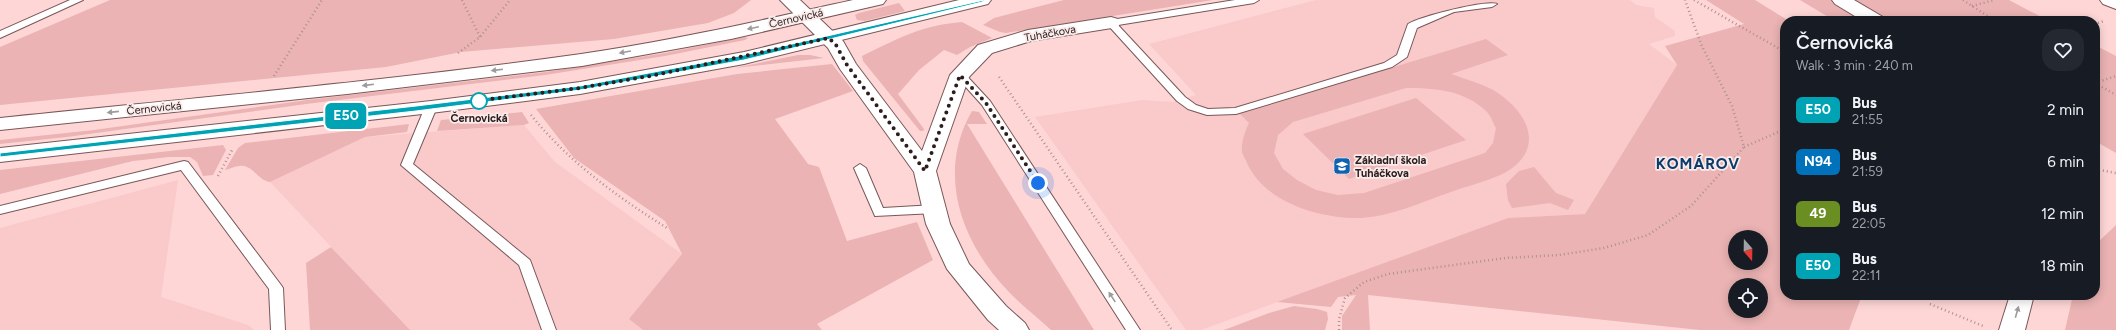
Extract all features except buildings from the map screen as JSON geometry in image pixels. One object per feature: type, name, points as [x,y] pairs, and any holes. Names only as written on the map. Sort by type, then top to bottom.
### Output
[{"type":"main road","points":[[789,0],[836,45],[847,65],[925,171],[938,224],[960,269],[997,313],[1016,330]]},
{"type":"main road","name":"Černovická","points":[[0,124],[347,88],[582,60],[809,20],[877,0]]},
{"type":"main road","points":[[0,155],[431,107],[580,88],[664,73],[829,38],[982,0]]},
{"type":"main road","points":[[1841,0],[1868,16]]},
{"type":"main road","points":[[2109,0],[2116,4]]},
{"type":"main road","name":"Tuháčkova","points":[[925,171],[960,75],[985,49],[1028,36],[1111,23]]},
{"type":"main road","points":[[2012,330],[2021,300]]},
{"type":"lane","points":[[0,35],[78,0]]},
{"type":"lane","name":"Tuháčkova","points":[[1111,23],[1254,0]]},
{"type":"lane","points":[[1111,23],[1181,99],[1192,107],[1207,112],[1236,111],[1388,65],[1402,57],[1412,26],[1418,22],[1425,18],[1472,4],[1492,4]]},
{"type":"lane","points":[[960,75],[986,103],[1133,330]]},
{"type":"lane","points":[[431,107],[407,165],[525,263],[549,330]]},
{"type":"lane","points":[[0,210],[184,165],[276,288],[278,330]]},
{"type":"lane","points":[[860,168],[879,213],[935,209]]},
{"type":"path","points":[[273,77],[322,0]]},
{"type":"path","points":[[462,0],[480,37]]},
{"type":"path","points":[[455,56],[480,37],[510,0]]},
{"type":"path","points":[[1685,0],[1701,44],[1732,106],[1744,147]]},
{"type":"path","points":[[1694,0],[1780,49]]},
{"type":"path","points":[[1963,0],[1987,16]]},
{"type":"path","points":[[1972,6],[1994,0]]},
{"type":"path","points":[[2100,81],[2116,76]]},
{"type":"path","points":[[1000,77],[1027,120],[1172,330]]},
{"type":"path","points":[[2100,86],[2116,95]]},
{"type":"path","points":[[519,96],[543,131],[571,161],[611,191],[667,228]]},
{"type":"path","points":[[1339,330],[1339,319],[1345,298],[1364,282],[1382,276],[1505,258],[1559,255],[1596,250],[1648,235],[1691,206],[1744,147],[1780,131]]},
{"type":"path","points":[[207,196],[236,144]]},
{"type":"path","points":[[2100,170],[2116,173]]},
{"type":"path","points":[[1930,304],[1983,326]]},
{"type":"shaded area","points":[[110,0],[751,0],[734,13],[708,23],[614,39],[461,52],[386,67],[0,105],[0,47]]},
{"type":"shaded area","points":[[1064,0],[1213,0],[1006,33],[983,25],[994,18]]},
{"type":"shaded area","name":"Základní škola Tuháčkova","points":[[1316,0],[1630,0],[1636,5],[1654,8],[1655,17],[1675,31],[1675,36],[1649,44],[1677,65],[1585,214],[1508,218],[1201,330],[1186,330],[1035,117],[1142,100],[1173,102],[1196,95],[1149,44]]},
{"type":"shaded area","points":[[1706,0],[1755,0],[1781,16],[1780,300],[1860,300],[1849,330],[1700,330],[1368,295],[1370,330],[1342,330],[1342,316],[1356,295],[1338,297],[1331,307],[1277,302],[1508,218],[1585,214],[1677,65],[1665,46],[1744,24]]},
{"type":"shaded area","points":[[1800,0],[2009,0],[2039,16],[1827,16]]},
{"type":"shaded area","points":[[899,3],[905,11],[865,21],[857,20],[855,15],[859,13]]},
{"type":"shaded area","points":[[962,22],[992,38],[970,47],[957,55],[944,50],[919,70],[898,94],[924,129],[923,131],[920,131],[863,61],[862,56],[910,34],[934,26]]},
{"type":"shaded area","points":[[744,37],[748,38],[745,40],[665,56],[545,75],[306,104],[67,137],[0,144],[0,140],[94,130],[307,100],[546,72],[665,53]]},
{"type":"shaded area","points":[[1486,39],[1508,55],[1451,74],[1478,83],[1505,98],[1523,118],[1528,130],[1529,141],[1526,152],[1519,162],[1500,175],[1395,212],[1372,217],[1345,218],[1312,212],[1280,198],[1267,189],[1255,177],[1242,153],[1243,141],[1249,123],[1240,114]],"holes":[[[1406,88],[1439,90],[1469,99],[1487,112],[1491,118],[1496,128],[1493,143],[1485,153],[1364,193],[1338,195],[1316,190],[1297,180],[1283,169],[1274,153],[1278,135],[1293,122]]]},
{"type":"shaded area","points":[[2100,48],[2116,56],[2116,153],[2100,144]]},
{"type":"shaded area","points":[[798,55],[810,55],[824,58],[734,68]]},
{"type":"shaded area","points":[[832,64],[853,91],[775,119],[808,164],[819,167],[847,241],[917,222],[933,260],[817,324],[822,330],[643,330],[629,319],[682,254],[665,221],[574,158],[536,109],[737,74]]},
{"type":"shaded area","points":[[1416,98],[1466,140],[1349,179],[1303,134]]},
{"type":"shaded area","points":[[972,111],[979,112],[987,124],[967,124],[1094,330],[1051,330],[1008,291],[991,272],[977,251],[966,229],[959,206],[955,182],[956,158],[961,135]]},
{"type":"shaded area","points":[[522,112],[529,123],[524,125],[437,131],[441,120]]},
{"type":"shaded area","points":[[409,124],[407,132],[365,137],[270,182],[262,179],[247,167],[239,166],[225,170],[238,148],[245,143]]},
{"type":"shaded area","points":[[524,125],[555,162],[682,254],[629,319],[643,330],[410,330],[270,182],[365,137]]},
{"type":"shaded area","points":[[223,145],[226,150],[213,175],[203,176],[197,162],[190,157],[169,157],[133,161],[0,194],[0,170]]},
{"type":"shaded area","points":[[1534,167],[1556,193],[1574,200],[1568,210],[1550,203],[1512,208],[1508,200],[1506,184],[1519,171]]},
{"type":"shaded area","points":[[178,180],[161,297],[248,325],[254,330],[0,330],[0,228]]},
{"type":"shaded area","points":[[2116,225],[2116,330],[2065,330],[2072,300],[2100,300],[2100,240]]},
{"type":"shaded area","points":[[331,247],[410,330],[310,330],[306,263]]},
{"type":"shaded area","points":[[1294,306],[1327,312],[1328,319],[1325,330],[1224,330],[1269,313]]},
{"type":"bus line","name":"E50","points":[[0,155],[580,88],[744,58],[982,0]]},
{"type":"place","name":"Černovická","points":[[479,101]]},
{"type":"place","name":"Základní škola Tuháčkova","points":[[1342,166]]},
{"type":"district","name":"KOMÁROV","points":[[1698,164]]},
{"type":"route","points":[[479,101],[475,101],[580,88],[664,73],[744,58],[829,38],[836,45],[847,65],[925,171],[960,75],[986,103],[1038,183]]}]
